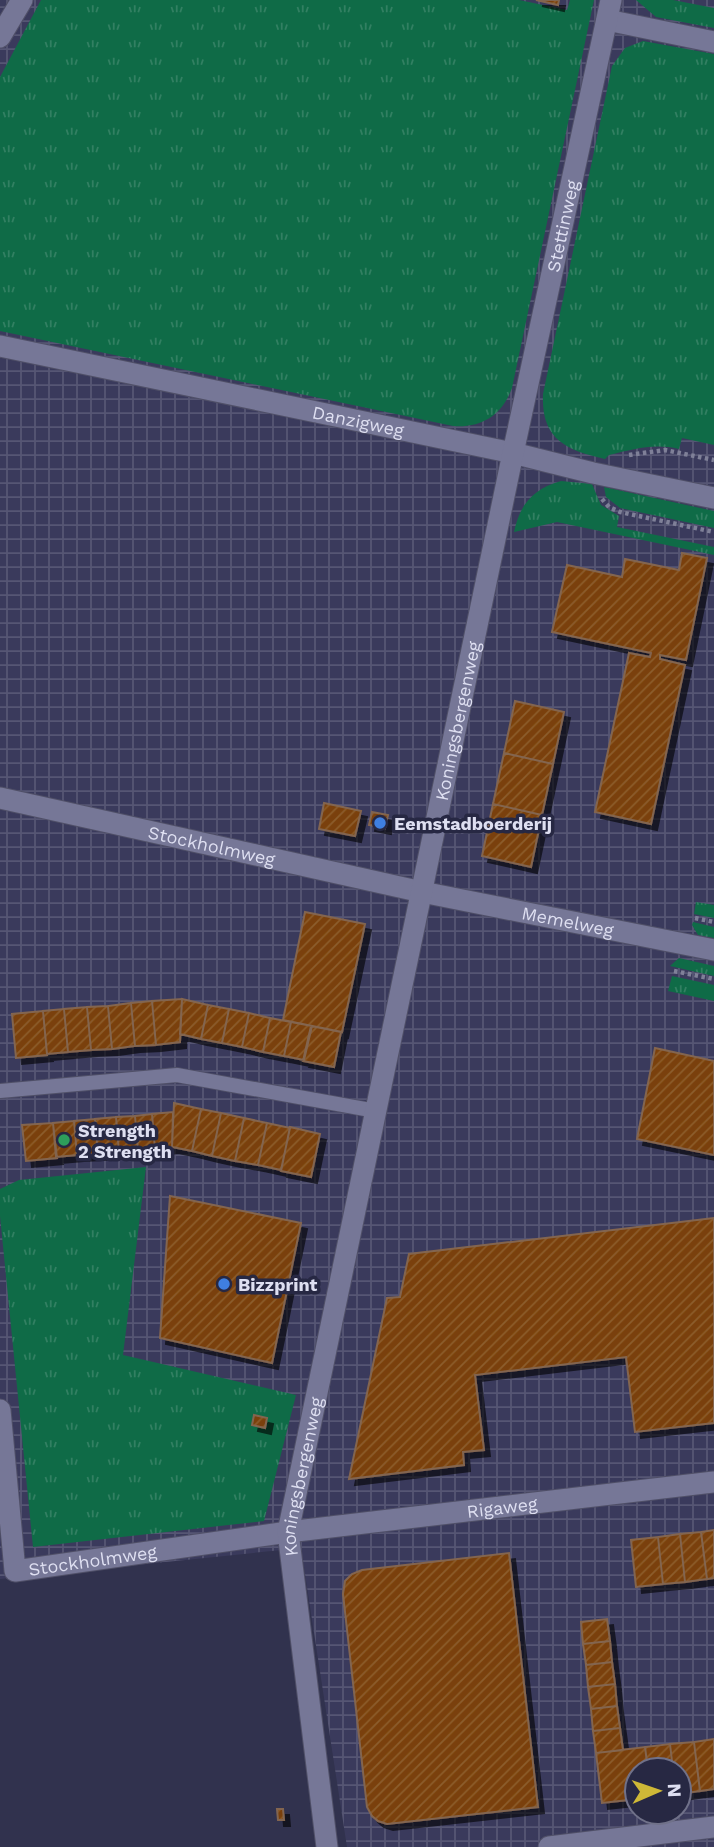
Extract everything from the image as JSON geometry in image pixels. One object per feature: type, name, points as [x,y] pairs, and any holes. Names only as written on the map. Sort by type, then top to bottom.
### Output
[{"type":"street","points":[[0,37],[22,0]]},
{"type":"street","points":[[609,10],[714,42]]},
{"type":"street","name":"Stettinweg","points":[[513,453],[609,10]]},
{"type":"street","name":"Danzigweg","points":[[0,345],[714,498]]},
{"type":"street","name":"Koningsbergenweg","points":[[327,1847],[288,1532],[513,453]]},
{"type":"street","name":"Stockholmweg","points":[[0,798],[422,892]]},
{"type":"street","name":"Memelweg","points":[[422,892],[714,950]]},
{"type":"street","name":"Stockholmweg","points":[[0,1410],[15,1571],[288,1532]]},
{"type":"street","name":"Rigaweg","points":[[288,1532],[714,1482]]},
{"type":"street","points":[[549,1847],[714,1827]]},
{"type":"lane","points":[[0,1091],[177,1075],[376,1111]]},
{"type":"path","points":[[695,918],[714,922]]},
{"type":"path","points":[[674,971],[714,979]]},
{"type":"shaded area","points":[[0,0],[714,0],[714,1847],[347,1847],[301,1548],[0,1579]]},
{"type":"green space","points":[[41,0],[519,0],[567,10],[570,0],[594,0],[512,388],[503,406],[482,422],[453,426],[0,331],[0,77]]},
{"type":"green space","points":[[636,0],[673,0],[714,8],[714,28],[656,17]]},
{"type":"green space","points":[[643,41],[714,54],[714,445],[682,438],[679,449],[644,448],[609,455],[605,459],[578,451],[558,440],[546,422],[543,394],[612,66],[625,48]]},
{"type":"green space","points":[[561,481],[592,484],[601,505],[619,516],[617,527],[714,547],[714,555],[557,522],[514,532],[520,513],[529,499],[543,488]]},
{"type":"green space","points":[[604,487],[714,511],[714,528],[620,508],[606,497]]},
{"type":"green space","points":[[696,902],[714,905],[714,918],[694,914]]},
{"type":"green space","points":[[693,922],[714,927],[714,938],[698,935]]},
{"type":"green space","points":[[679,958],[714,966],[714,976],[670,966]]},
{"type":"green space","points":[[672,976],[714,985],[714,1001],[668,991]]},
{"type":"green space","points":[[146,1167],[123,1355],[296,1395],[264,1521],[33,1547],[0,1216],[0,1189],[19,1180]]},
{"type":"building","points":[[536,0],[559,0],[558,5]]},
{"type":"building","points":[[682,553],[707,558],[686,660],[660,655],[660,659],[685,665],[651,824],[595,812],[629,653],[650,657],[651,653],[552,632],[567,565],[622,577],[625,559],[679,570]]},
{"type":"building","points":[[515,701],[564,712],[553,764],[504,753]]},
{"type":"building","points":[[504,753],[553,764],[542,815],[493,804]]},
{"type":"building","points":[[324,803],[361,811],[355,836],[319,829]]},
{"type":"building","points":[[493,804],[542,815],[531,867],[482,856]]},
{"type":"building","points":[[372,812],[388,815],[385,828],[369,825]]},
{"type":"building","points":[[305,912],[365,924],[342,1032],[283,1020]]},
{"type":"building","points":[[182,999],[180,1042],[156,1045],[152,1001]]},
{"type":"building","points":[[182,999],[208,1005],[201,1039],[180,1034]]},
{"type":"building","points":[[152,1001],[156,1045],[135,1046],[131,1003]]},
{"type":"building","points":[[131,1003],[135,1046],[112,1049],[108,1006]]},
{"type":"building","points":[[208,1005],[229,1009],[222,1043],[201,1039]]},
{"type":"building","points":[[108,1006],[112,1049],[91,1050],[87,1007]]},
{"type":"building","points":[[87,1007],[91,1050],[68,1052],[64,1009]]},
{"type":"building","points":[[64,1009],[68,1052],[47,1054],[43,1011]]},
{"type":"building","points":[[229,1009],[249,1013],[242,1047],[222,1043]]},
{"type":"building","points":[[43,1011],[47,1055],[16,1058],[12,1014]]},
{"type":"building","points":[[249,1013],[270,1018],[263,1052],[242,1047]]},
{"type":"building","points":[[270,1018],[291,1022],[284,1056],[263,1052]]},
{"type":"building","points":[[291,1022],[312,1026],[304,1060],[284,1056]]},
{"type":"building","points":[[311,1026],[341,1032],[334,1067],[303,1061]]},
{"type":"building","points":[[655,1048],[714,1061],[714,1155],[637,1139]]},
{"type":"building","points":[[174,1103],[201,1109],[192,1151],[172,1147]]},
{"type":"building","points":[[201,1109],[221,1113],[212,1156],[192,1151]]},
{"type":"building","points":[[173,1112],[172,1147],[155,1149],[152,1114]]},
{"type":"building","points":[[221,1113],[244,1118],[235,1161],[212,1156]]},
{"type":"building","points":[[152,1114],[155,1149],[138,1150],[135,1116]]},
{"type":"building","points":[[135,1116],[138,1150],[119,1152],[116,1117]]},
{"type":"building","points":[[116,1117],[119,1152],[98,1154],[95,1119]]},
{"type":"building","points":[[244,1118],[267,1123],[258,1165],[235,1161]]},
{"type":"building","points":[[95,1119],[98,1154],[77,1155],[74,1121]]},
{"type":"building","points":[[74,1121],[77,1155],[56,1157],[53,1123]]},
{"type":"building","points":[[53,1123],[57,1158],[26,1161],[22,1125]]},
{"type":"building","points":[[267,1123],[290,1128],[281,1170],[258,1165]]},
{"type":"building","points":[[290,1127],[320,1134],[311,1177],[281,1171]]},
{"type":"building","points":[[170,1196],[301,1223],[272,1363],[160,1338]]},
{"type":"building","points":[[714,1218],[714,1423],[635,1432],[626,1357],[475,1375],[484,1450],[463,1452],[464,1465],[349,1479],[387,1298],[400,1297],[409,1254]]},
{"type":"building","points":[[254,1415],[267,1418],[265,1428],[252,1425]]},
{"type":"building","points":[[714,1530],[714,1578],[707,1579],[701,1532]]},
{"type":"building","points":[[701,1532],[707,1579],[685,1582],[680,1534]]},
{"type":"building","points":[[680,1534],[685,1582],[663,1584],[658,1537]]},
{"type":"building","points":[[658,1537],[663,1584],[636,1587],[631,1540]]},
{"type":"building","points":[[509,1553],[538,1807],[387,1824],[378,1821],[367,1807],[343,1594],[345,1581],[362,1570]]},
{"type":"building","points":[[607,1619],[610,1641],[583,1644],[581,1622]]},
{"type":"building","points":[[610,1641],[612,1662],[586,1665],[583,1644]]},
{"type":"building","points":[[612,1662],[615,1684],[588,1687],[586,1665]]},
{"type":"building","points":[[615,1684],[617,1706],[591,1709],[588,1687]]},
{"type":"building","points":[[617,1706],[620,1728],[593,1731],[591,1709]]},
{"type":"building","points":[[620,1728],[623,1750],[596,1753],[593,1731]]},
{"type":"building","points":[[714,1739],[714,1789],[700,1791],[694,1742]]},
{"type":"building","points":[[694,1742],[700,1791],[693,1792],[693,1756],[671,1756],[670,1744]]},
{"type":"building","points":[[670,1744],[671,1756],[646,1756],[645,1747]]},
{"type":"building","points":[[645,1747],[646,1756],[623,1756],[623,1801],[602,1803],[596,1753]]},
{"type":"building","points":[[277,1809],[283,1809],[284,1820],[278,1820]]},
{"type":"place","name":"Eemstadboerderij","points":[[380,823]]},
{"type":"place","name":"Strength 2 Strength","points":[[64,1140]]},
{"type":"place","name":"Bizzprint","points":[[224,1284]]}]
